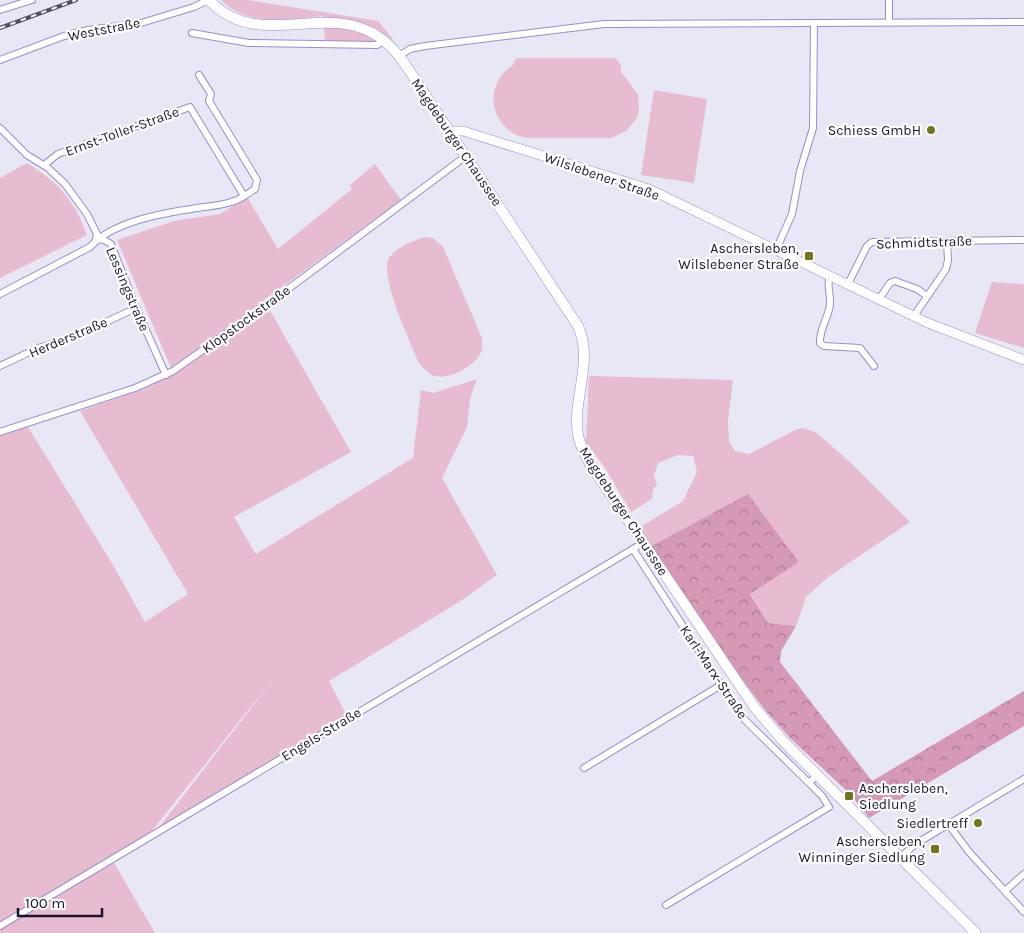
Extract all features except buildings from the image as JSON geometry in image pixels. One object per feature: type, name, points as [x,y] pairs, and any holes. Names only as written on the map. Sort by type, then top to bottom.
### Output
[{"type":"main road","name":"Magdeburger Chaussee","points":[[208,0],[228,15],[249,24],[276,26],[344,22],[362,27],[384,40],[399,56],[581,331],[585,350],[577,413],[577,430],[580,446],[590,464],[755,708],[779,737],[976,933]]},
{"type":"street","points":[[6,0],[8,7]]},
{"type":"street","points":[[0,10],[32,0]]},
{"type":"street","name":"Weststraße","points":[[0,60],[64,36],[88,30],[141,23],[194,7],[208,0]]},
{"type":"street","points":[[889,0],[889,22]]},
{"type":"street","points":[[399,56],[410,49],[424,46],[604,24],[1024,22]]},
{"type":"street","points":[[776,250],[792,214],[800,171],[813,128],[814,23]]},
{"type":"street","points":[[192,34],[249,43],[380,45],[384,40]]},
{"type":"street","points":[[0,294],[90,247],[96,239],[108,232],[140,220],[182,210],[231,202],[255,190],[257,180],[209,101],[211,94],[199,75]]},
{"type":"street","name":"Ernst-Toller-Straße","points":[[44,166],[58,154],[190,107],[244,196]]},
{"type":"street","name":"Lessingstraße","points":[[0,128],[27,155],[59,178],[78,200],[92,223],[97,234],[96,239],[104,240],[111,244],[136,308],[166,375]]},
{"type":"street","name":"Wilslebener Straße","points":[[450,133],[463,131],[632,183],[666,197],[949,332],[1024,360]]},
{"type":"street","name":"Klopstockstraße","points":[[0,432],[135,388],[166,375],[197,355],[466,156]]},
{"type":"street","name":"Schmidtstraße","points":[[848,284],[869,243],[872,242],[1024,240]]},
{"type":"street","points":[[917,317],[927,296],[946,269],[948,260],[946,241]]},
{"type":"street","points":[[830,276],[828,284],[830,306],[821,332],[820,342],[824,346],[860,348],[874,366]]},
{"type":"street","points":[[879,299],[890,283],[895,281],[917,289],[927,296]]},
{"type":"street","name":"Herderstraße","points":[[0,366],[38,348],[72,338],[136,308]]},
{"type":"street","name":"Engels-Straße","points":[[0,926],[643,543]]},
{"type":"street","name":"Karl-Marx-Straße","points":[[633,550],[721,685],[755,731],[822,796],[829,807],[666,905]]},
{"type":"street","points":[[584,768],[721,685]]},
{"type":"street","points":[[809,784],[818,775]]},
{"type":"street","points":[[900,858],[914,845],[1024,780]]},
{"type":"street","points":[[949,825],[969,852],[1024,912]]},
{"type":"street","points":[[1005,891],[1024,874]]},
{"type":"shaded area","points":[[221,0],[248,0],[378,21],[393,39],[379,39],[375,43],[325,41],[323,16],[282,20],[256,18],[232,9]]},
{"type":"shaded area","points":[[517,58],[615,58],[621,65],[621,72],[638,94],[639,109],[637,118],[626,131],[611,138],[528,138],[519,136],[498,118],[494,100],[494,91],[499,78],[514,64]]},
{"type":"shaded area","points":[[654,90],[707,99],[694,183],[641,175]]},
{"type":"shaded area","points":[[27,163],[57,185],[64,193],[77,212],[87,235],[0,278],[0,178]]},
{"type":"shaded area","points":[[375,164],[401,200],[264,300],[351,452],[234,517],[256,554],[413,458],[421,390],[433,393],[477,379],[470,399],[467,427],[442,478],[497,575],[459,602],[329,681],[348,718],[153,835],[282,668],[151,832],[110,856],[155,933],[0,933],[0,436],[28,427],[113,565],[145,622],[188,594],[80,411],[144,389],[172,374],[117,240],[174,221],[220,214],[247,197],[278,249],[352,189],[350,185]]},
{"type":"shaded area","points":[[426,237],[433,238],[443,247],[482,338],[482,350],[474,362],[461,371],[438,377],[426,371],[418,361],[397,309],[388,279],[387,267],[392,254],[406,244]]},
{"type":"shaded area","points":[[992,282],[1024,284],[1024,348],[975,333]]},
{"type":"shaded area","points":[[589,376],[733,380],[728,421],[729,441],[735,451],[749,454],[797,429],[804,428],[817,433],[853,465],[910,522],[828,577],[806,597],[796,626],[768,623],[750,593],[671,537],[652,546],[640,527],[683,501],[697,472],[693,456],[678,455],[658,463],[654,475],[657,484],[653,490],[652,499],[631,512],[605,468],[586,442]]},
{"type":"green space","points":[[748,494],[799,562],[750,594],[768,623],[796,626],[781,651],[780,662],[872,781],[1024,691],[1024,726],[869,818],[850,794],[790,738],[766,711],[734,669],[652,546]]},
{"type":"railway","points":[[0,28],[76,0]]},
{"type":"place","name":"Schiess GmbH","points":[[931,130]]},
{"type":"place","name":"Aschersleben, Wilslebener Straße","points":[[809,256]]},
{"type":"place","name":"Aschersleben, Siedlung","points":[[849,796]]},
{"type":"place","name":"Siedlertreff","points":[[978,823]]},
{"type":"place","name":"Aschersleben, Winninger Siedlung","points":[[935,849]]}]
